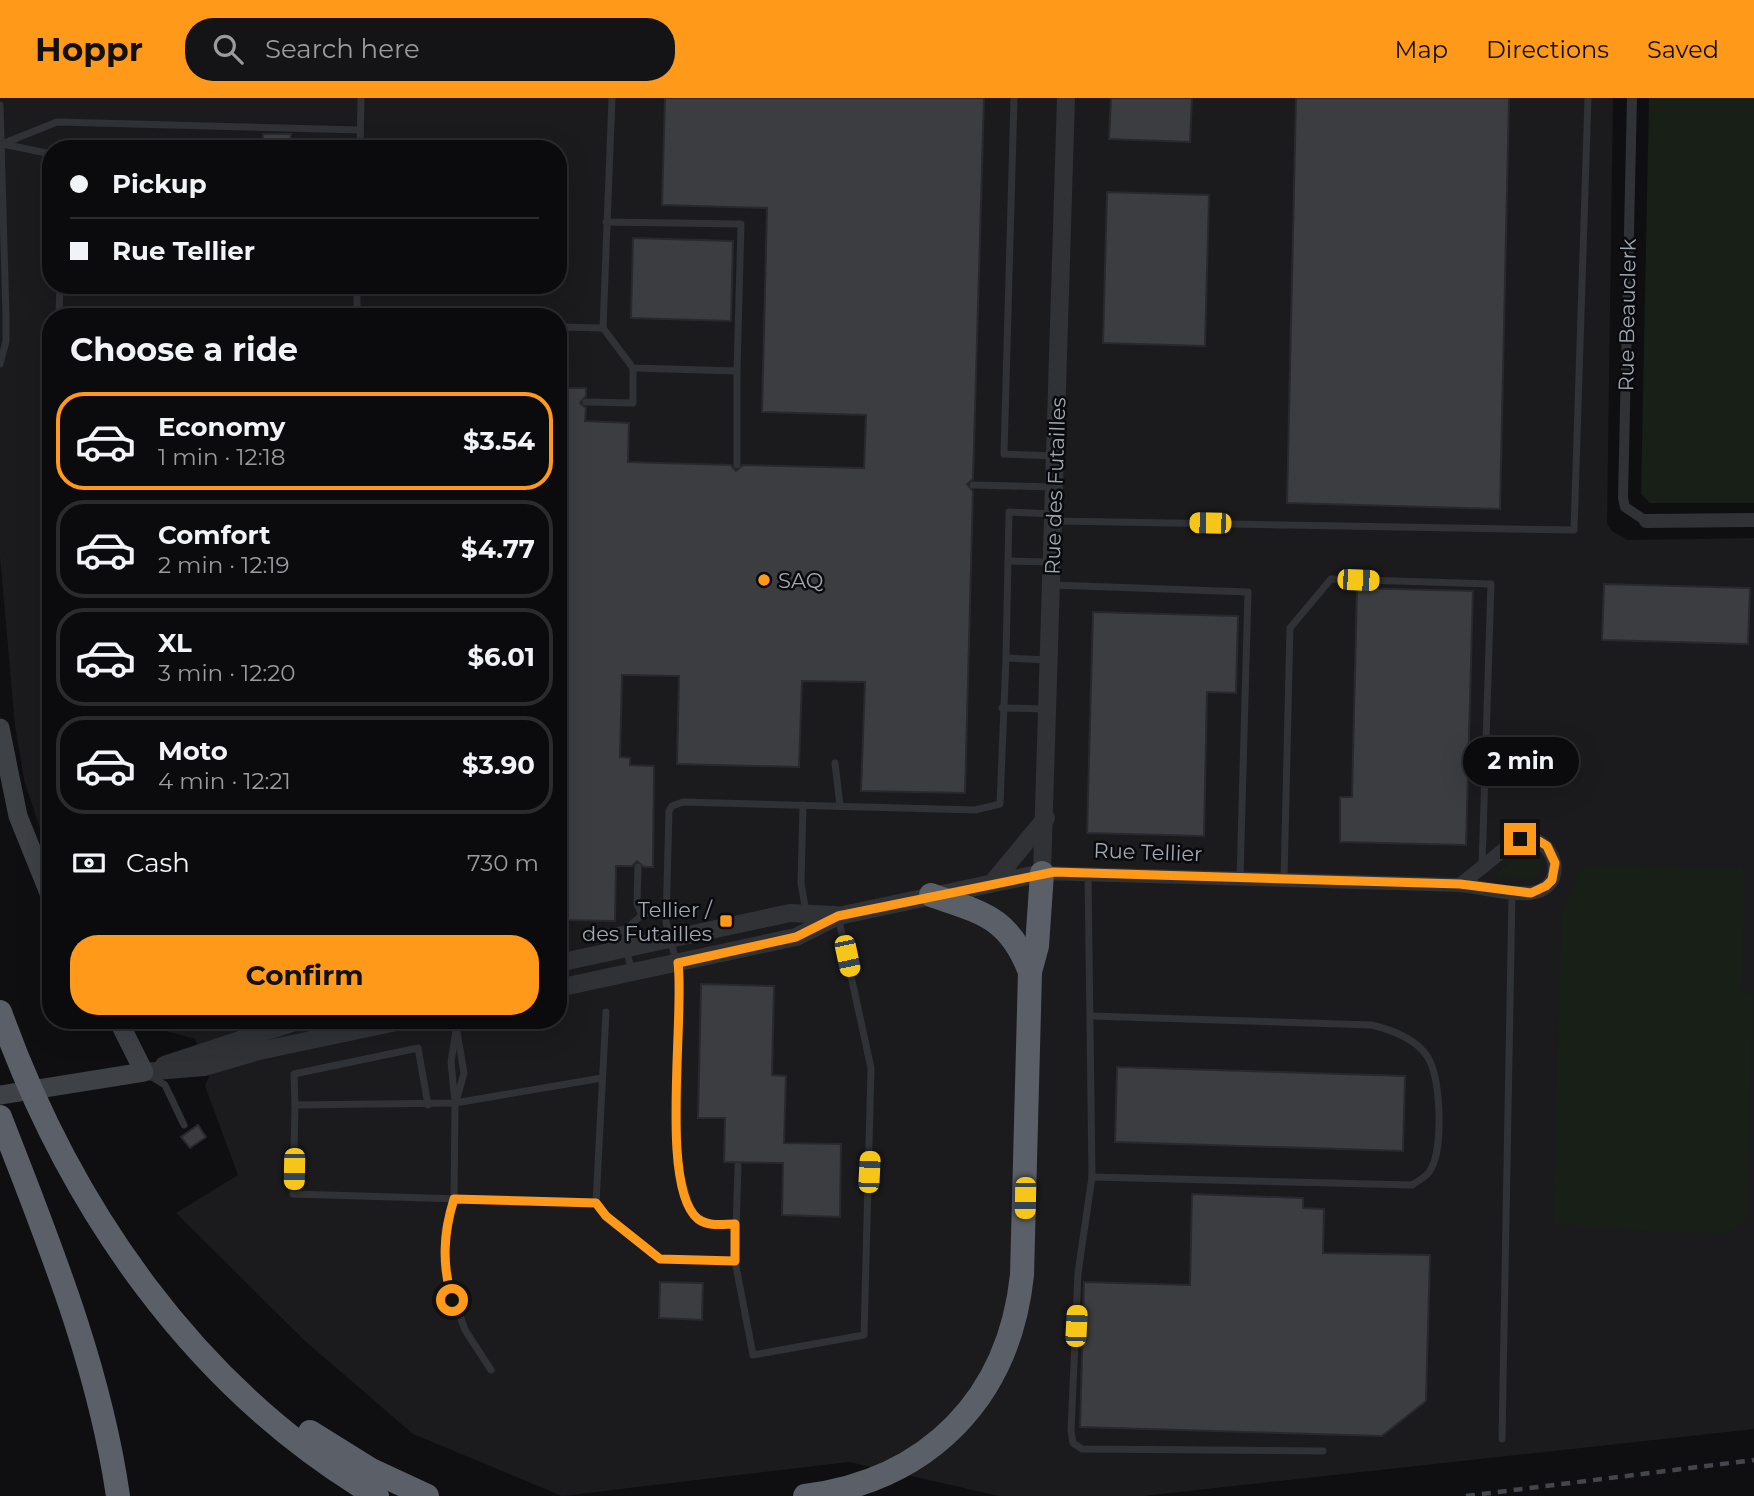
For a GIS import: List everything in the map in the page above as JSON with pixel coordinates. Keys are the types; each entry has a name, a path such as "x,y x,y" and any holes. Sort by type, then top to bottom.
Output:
{"highway":[{"path":"805,1496 864,1483 922,1454 969,1411 1003,1357 1016,1316 1022,1275 1030,972 1037,946 1042,873"},
{"path":"931,895 982,912 998,922 1019,946 1030,972"},
{"path":"0,1012 32,1090 66,1160 127,1262 196,1347 258,1408 302,1445 377,1496"},
{"path":"0,1117 85,1347 103,1416 118,1496"},
{"path":"66,1160 127,1254 208,1348 275,1406 328,1444 371,1470 428,1496"}],"main road":[{"path":"0,728 15,806 42,875"},
{"path":"0,1095 77,1085 144,1072 122,1029"}],"street":[{"name":"Rue des Futailles","path":"1042,873 1046,818 1066,98"},
{"name":"Rue Beauclerk","path":"1632,98 1623,498 1625,507 1646,521"},
{"path":"1646,521 1754,520"},
{"path":"993,882 1046,818"},
{"name":"Rue Tellier","path":"567,961 790,913 808,922 1042,873 1460,884 1512,891 1539,891 1552,880 1555,863 1547,846 1530,838 1520,839 1460,884"},
{"name":"Rue Tellier","path":"567,986 796,937 808,922"},
{"path":"144,1072 272,1029"},
{"path":"144,1072 204,1067 260,1051 364,1029"}],"lane":[{"path":"360,140 361,98"},
{"path":"586,402 633,403 633,368 603,328 612,98"},
{"path":"1014,98 1004,454 1056,456"},
{"path":"735,1224 710,1224 697,1218 689,1204 677,1168 678,963 669,939 666,914 667,831 672,806 683,802 975,810 1000,804 1010,512 1054,517 1574,530 1588,98"},
{"path":"0,105 6,316 5,341 0,364"},
{"path":"1,144 57,122 360,130"},
{"path":"1,144 42,151"},
{"path":"606,222 741,224 737,465"},
{"path":"567,327 603,328"},
{"path":"633,368 737,371"},
{"path":"973,485 1055,487"},
{"path":"1008,561 1053,562"},
{"path":"1284,879 1290,628 1331,579 1491,584 1482,867"},
{"path":"1052,585 1248,592 1240,878"},
{"path":"1006,658 1050,660"},
{"path":"1002,708 1049,709"},
{"path":"835,763 840,806"},
{"path":"803,805 801,883 808,922"},
{"path":"638,867 638,904 642,915"},
{"path":"1088,873 1092,1177 1079,1273 1071,1431 1073,1443 1082,1450 1323,1451"},
{"path":"1502,1439 1512,891"},
{"path":"590,936 626,929 642,915 666,914"},
{"path":"738,1166 735,1261 753,1356 864,1335 871,1069 838,916"},
{"path":"626,929 626,948 632,973"},
{"path":"606,1012 596,1203 606,1216 660,1259 735,1261"},
{"path":"1091,1016 1372,1025 1396,1032 1416,1044 1427,1055 1437,1084 1436,1155 1432,1169 1412,1185 1092,1177"},
{"path":"455,1103 464,1073 456,1030"},
{"path":"456,1030 451,1062 455,1103 454,1199 444,1229 446,1277 458,1315 491,1370"},
{"path":"428,1105 418,1048 294,1074 293,1194 596,1203"},
{"path":"144,1072 165,1085 184,1125"},
{"path":"295,1105 455,1103 602,1078"}],"shaded area":[{"path":"0,98 1613,98 1607,523 1612,531 1627,540 1754,538 1754,1429 1143,1496 999,1496 849,1462 562,1496 413,1434 305,1341 176,1213 238,1175 205,1086 209,1077 195,1039 159,1029 567,1029 567,308 42,308 42,835 24,780 15,725 0,557"},
{"path":"1649,98 1754,98 1754,503 1650,503 1641,494"},
{"path":"1522,851 1532,852 1539,857 1542,865 1539,875 1531,880 1494,876"},
{"path":"1587,865 1744,868 1742,992 1752,993 1747,1220 1728,1233 1650,1232 1553,1224 1562,915 1581,869"}],"building":[{"name":"SAQ","path":"665,98 984,98 973,479 967,484 973,491 965,793 861,791 865,682 802,681 799,767 677,764 679,676 622,675 620,757 630,758 630,765 654,766 653,867 644,867 637,861 632,866 616,866 615,921 567,920 567,388 586,388 586,396 580,403 586,408 585,421 629,423 628,462 731,465 736,471 743,465 864,468 866,415 762,412 767,208 662,205"},
{"path":"1111,98 1192,98 1190,142 1109,139"},
{"path":"1296,98 1509,98 1500,509 1287,503"},
{"path":"263,134 291,134 290,140 263,140"},
{"path":"1107,192 1209,195 1205,346 1103,343"},
{"path":"633,238 733,241 731,321 631,318"},
{"path":"1604,584 1750,588 1748,644 1602,640"},
{"path":"1357,588 1473,591 1466,845 1340,842 1340,797 1352,797"},
{"path":"1093,612 1238,616 1236,693 1207,692 1204,836 1087,833"},
{"path":"701,984 774,986 772,1075 786,1076 784,1143 841,1144 840,1217 782,1215 783,1163 724,1162 725,1118 698,1118"},
{"path":"1117,1067 1405,1076 1403,1151 1115,1142"},
{"path":"198,1125 206,1137 190,1148 181,1137"},
{"path":"1192,1194 1303,1198 1303,1208 1324,1209 1323,1253 1430,1255 1426,1401 1382,1436 1080,1427 1084,1282 1190,1285"},
{"path":"660,1282 703,1283 702,1320 659,1318"}],"railway":[{"path":"1466,1496 1754,1460"}],"place":[{"name":"SAQ","path":"764,580"},
{"name":"Tellier / des Futailles","path":"726,921"}],"route":[{"path":"452,1300 446,1277 444,1229 454,1199 596,1203 606,1216 660,1259 735,1261 735,1224 710,1224 697,1218 691,1210 677,1168 678,963 796,937 838,916 1008,879 1054,872 1460,884 1531,893 1539,891 1552,880 1555,872 1553,854 1539,841 1520,839"}]}
